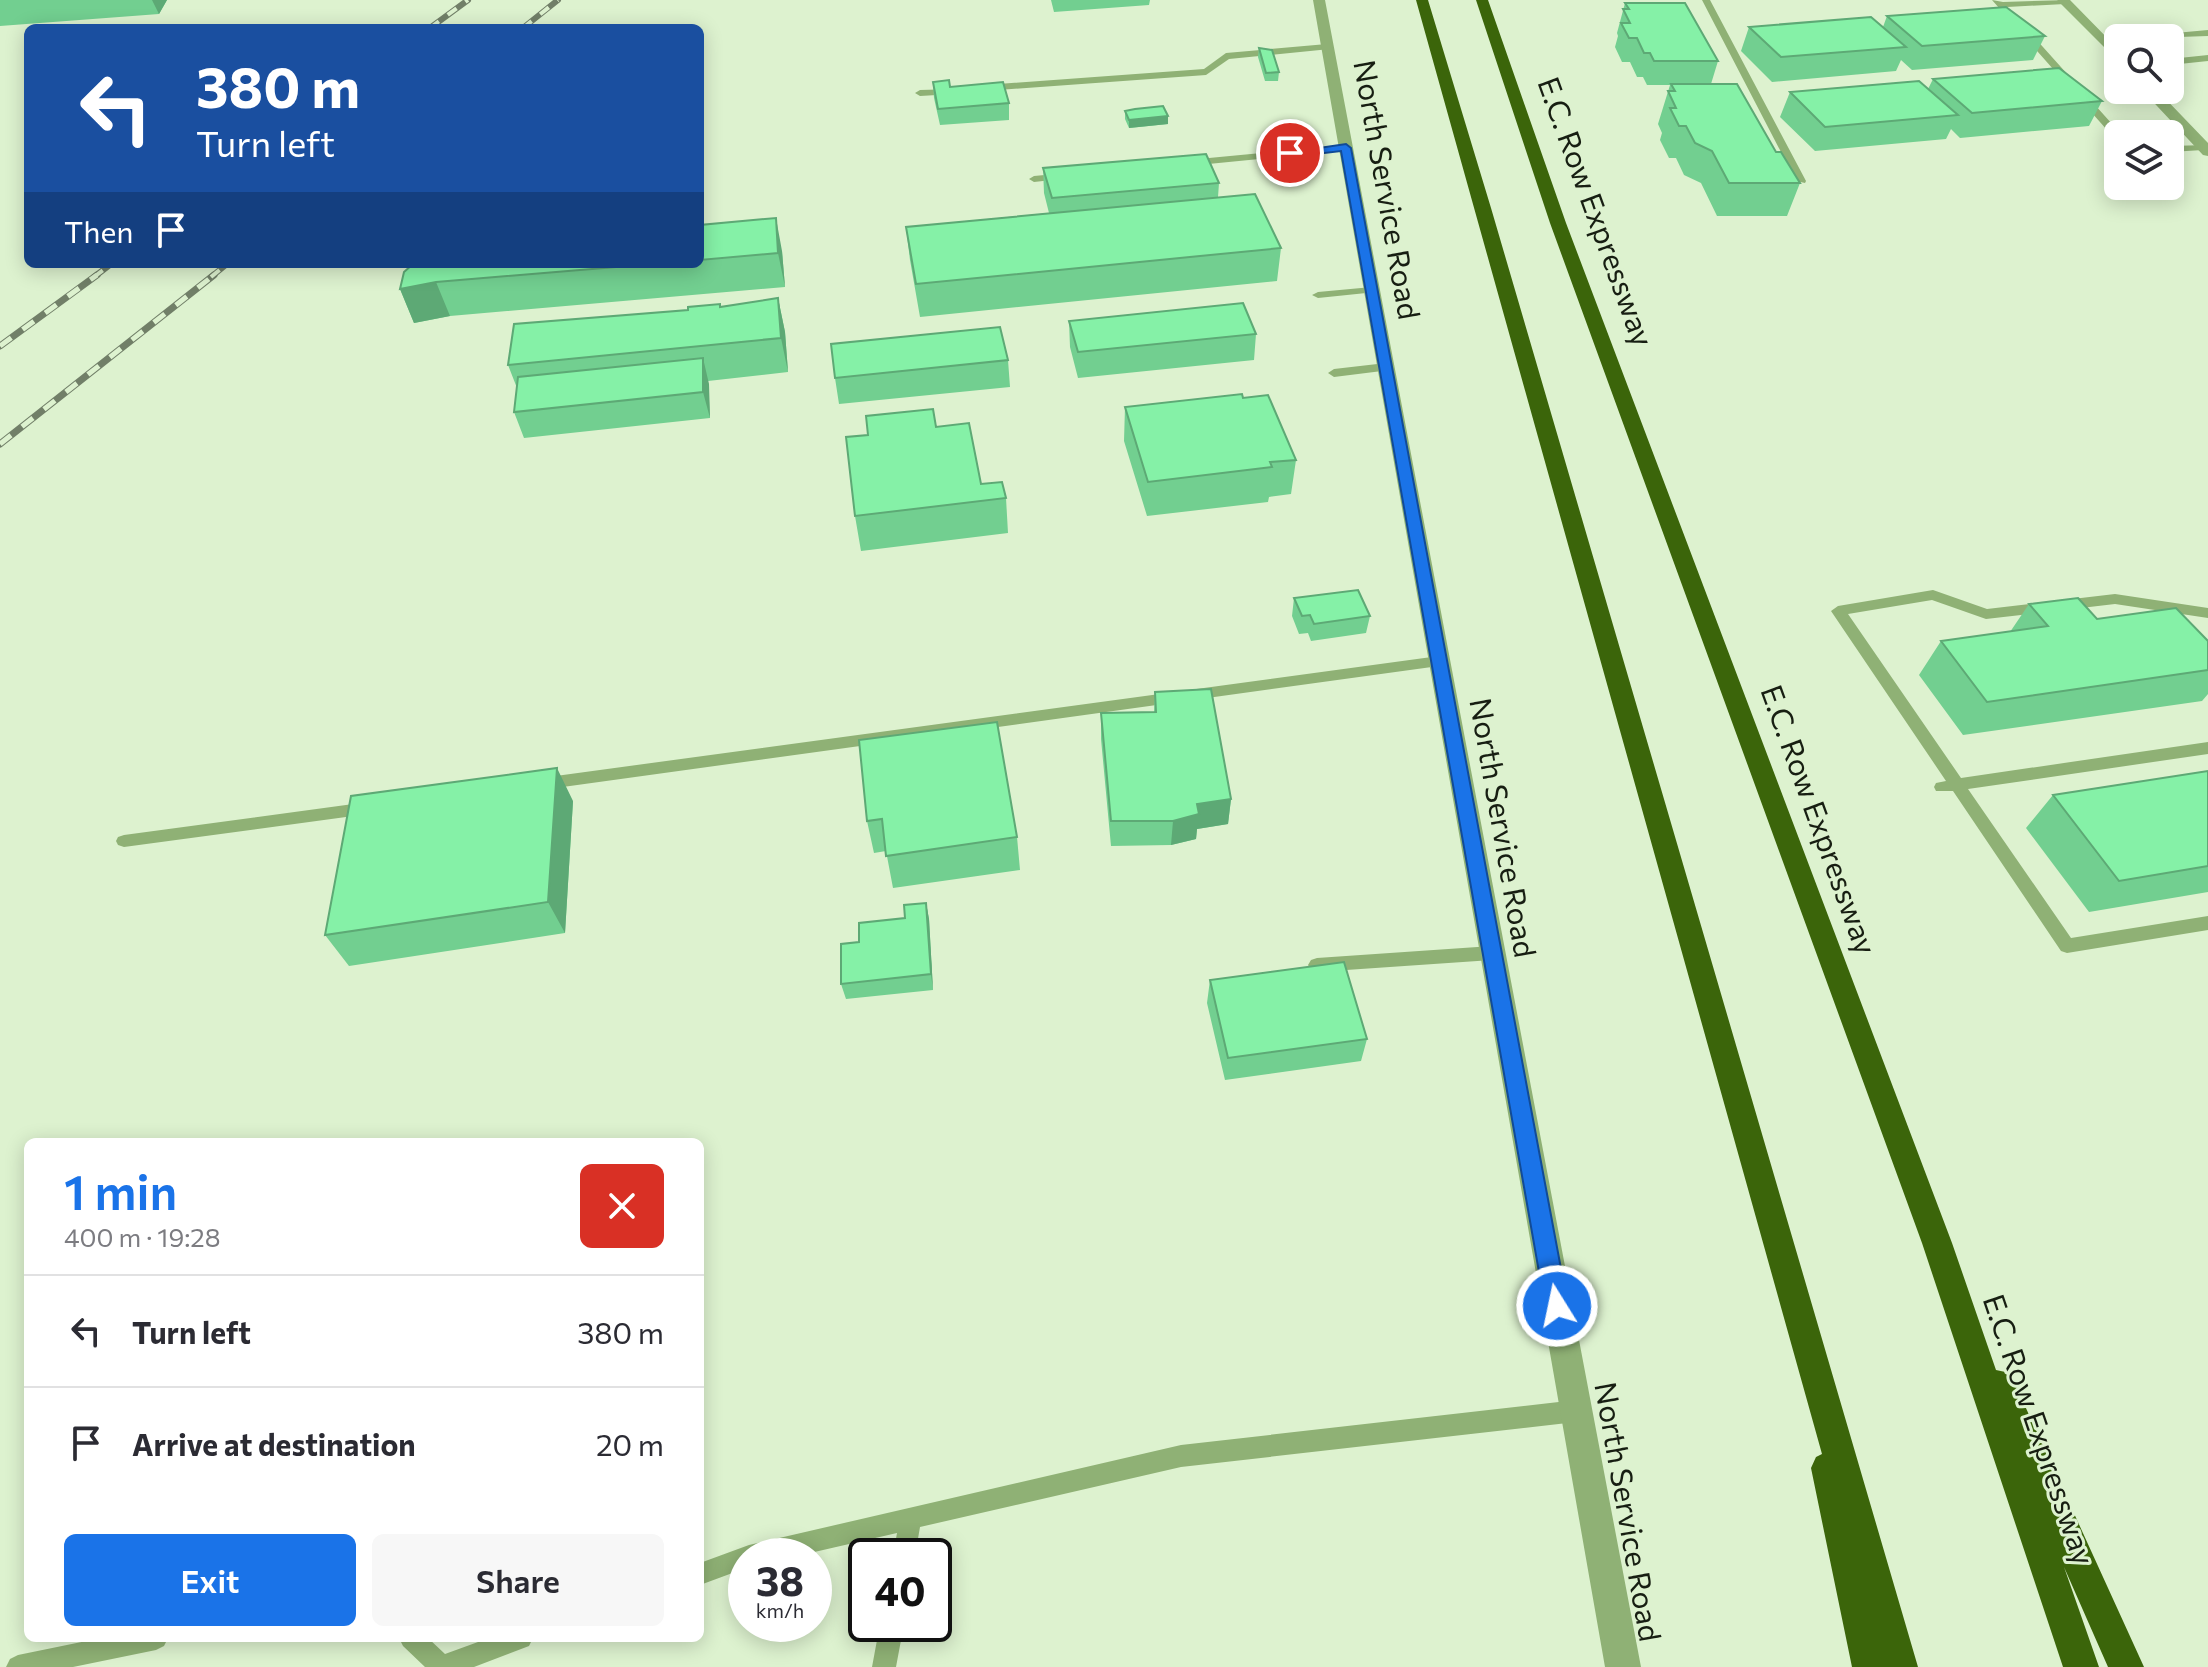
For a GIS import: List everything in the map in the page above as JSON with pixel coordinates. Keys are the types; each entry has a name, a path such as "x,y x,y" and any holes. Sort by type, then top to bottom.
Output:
{"highway":[{"path":"1422,0 1551,434 1785,1274 1900,1667"},
{"name":"E.C. Row Expressway","path":"1482,0 1564,238 1937,1243 2081,1667"},
{"path":"1937,1243 2126,1667"},
{"path":"1785,1274 1870,1667"}],"street":[{"name":"North Service Road","path":"1319,0 1623,1667"},
{"path":"2064,1 2104,36"},
{"path":"2163,104 2206,149"}],"lane":[{"path":"1706,0 1801,181"},
{"path":"2000,3 2064,1"},
{"path":"2000,3 2104,121"},
{"path":"2184,35 2208,33"},
{"path":"920,93 1206,72 1226,56 1327,47"},
{"path":"2184,61 2208,58"},
{"path":"1173,165 1346,148"},
{"path":"2184,149 2206,149"},
{"path":"1034,179 1080,174"},
{"path":"1318,295 1372,290"},
{"path":"1334,373 1386,367"},
{"path":"2207,614 2115,599 1986,614 1933,595 1838,611 1948,786 2067,946 2208,923"},
{"path":"529,786 1439,661"},
{"path":"1948,786 2208,748"},
{"path":"124,841 389,805"},
{"path":"1317,965 1492,953"},
{"path":"825,1538 1181,1456 1576,1411"},
{"path":"907,1538 911,1518"},
{"path":"704,1572 728,1563"},
{"path":"18,1667 137,1642"},
{"path":"415,1642 442,1667 510,1642"},
{"path":"884,1667 889,1642"}],"building":[{"path":"1625,3 1685,3 1718,61 1654,61 1650,53 1644,53 1637,38 1629,38 1621,23 1630,23 1623,9 1629,9"},
{"path":"2006,7 2045,36 1922,46 1887,16"},
{"path":"1871,17 1906,47 1781,57 1749,27"},
{"path":"1259,48 1272,50 1279,72 1266,73"},
{"path":"2059,68 2102,101 1972,113 1933,79"},
{"path":"949,80 950,87 1003,82 1009,103 938,109 933,82"},
{"path":"1919,81 1958,115 1825,127 1790,92"},
{"path":"1671,84 1737,84 1776,152 1781,152 1800,183 1729,183 1712,151 1695,143 1686,126 1679,126 1670,108 1676,108 1668,91 1675,91"},
{"path":"1163,106 1168,116 1129,120 1125,111 1135,109"},
{"path":"1206,154 1219,183 1052,198 1043,168"},
{"path":"1255,194 1281,248 916,284 906,227"},
{"path":"776,218 778,253 704,260 704,225"},
{"path":"408,268 604,268 436,282 400,289 404,272"},
{"path":"778,298 781,338 508,365 514,324 688,310 688,307 720,304 720,307"},
{"path":"1243,303 1256,334 1078,352 1069,321"},
{"path":"1000,327 1008,360 835,378 831,344"},
{"path":"703,358 703,392 514,412 518,377"},
{"path":"1242,394 1243,398 1268,395 1296,460 1270,462 1272,467 1148,482 1125,407"},
{"path":"933,409 936,427 969,423 981,484 1002,482 1006,498 855,516 846,437 868,435 866,416"},
{"path":"1358,590 1370,616 1314,624 1310,615 1302,616 1294,598"},
{"path":"2078,598 2097,619 2176,608 2208,641 2208,670 1987,702 1941,641 2048,626 2029,604"},
{"path":"1211,689 1231,799 1197,804 1199,814 1173,821 1111,821 1101,713 1156,712 1155,692"},
{"path":"997,722 1017,837 886,856 882,819 867,821 859,740"},
{"path":"557,768 548,902 325,935 351,796"},
{"path":"2208,771 2208,866 2119,881 2053,795"},
{"path":"926,903 931,974 841,984 841,944 859,942 859,923 905,918 904,905"},
{"path":"1344,962 1367,1039 1228,1058 1210,980"}],"railway":[{"path":"435,24 468,0"},
{"path":"528,24 558,0"},
{"path":"94,277 106,268"},
{"path":"211,277 222,268"},
{"path":"0,346 97,275"},
{"path":"0,444 214,275"}],"route":[{"path":"1290,153 1346,148 1557,1306"}]}
